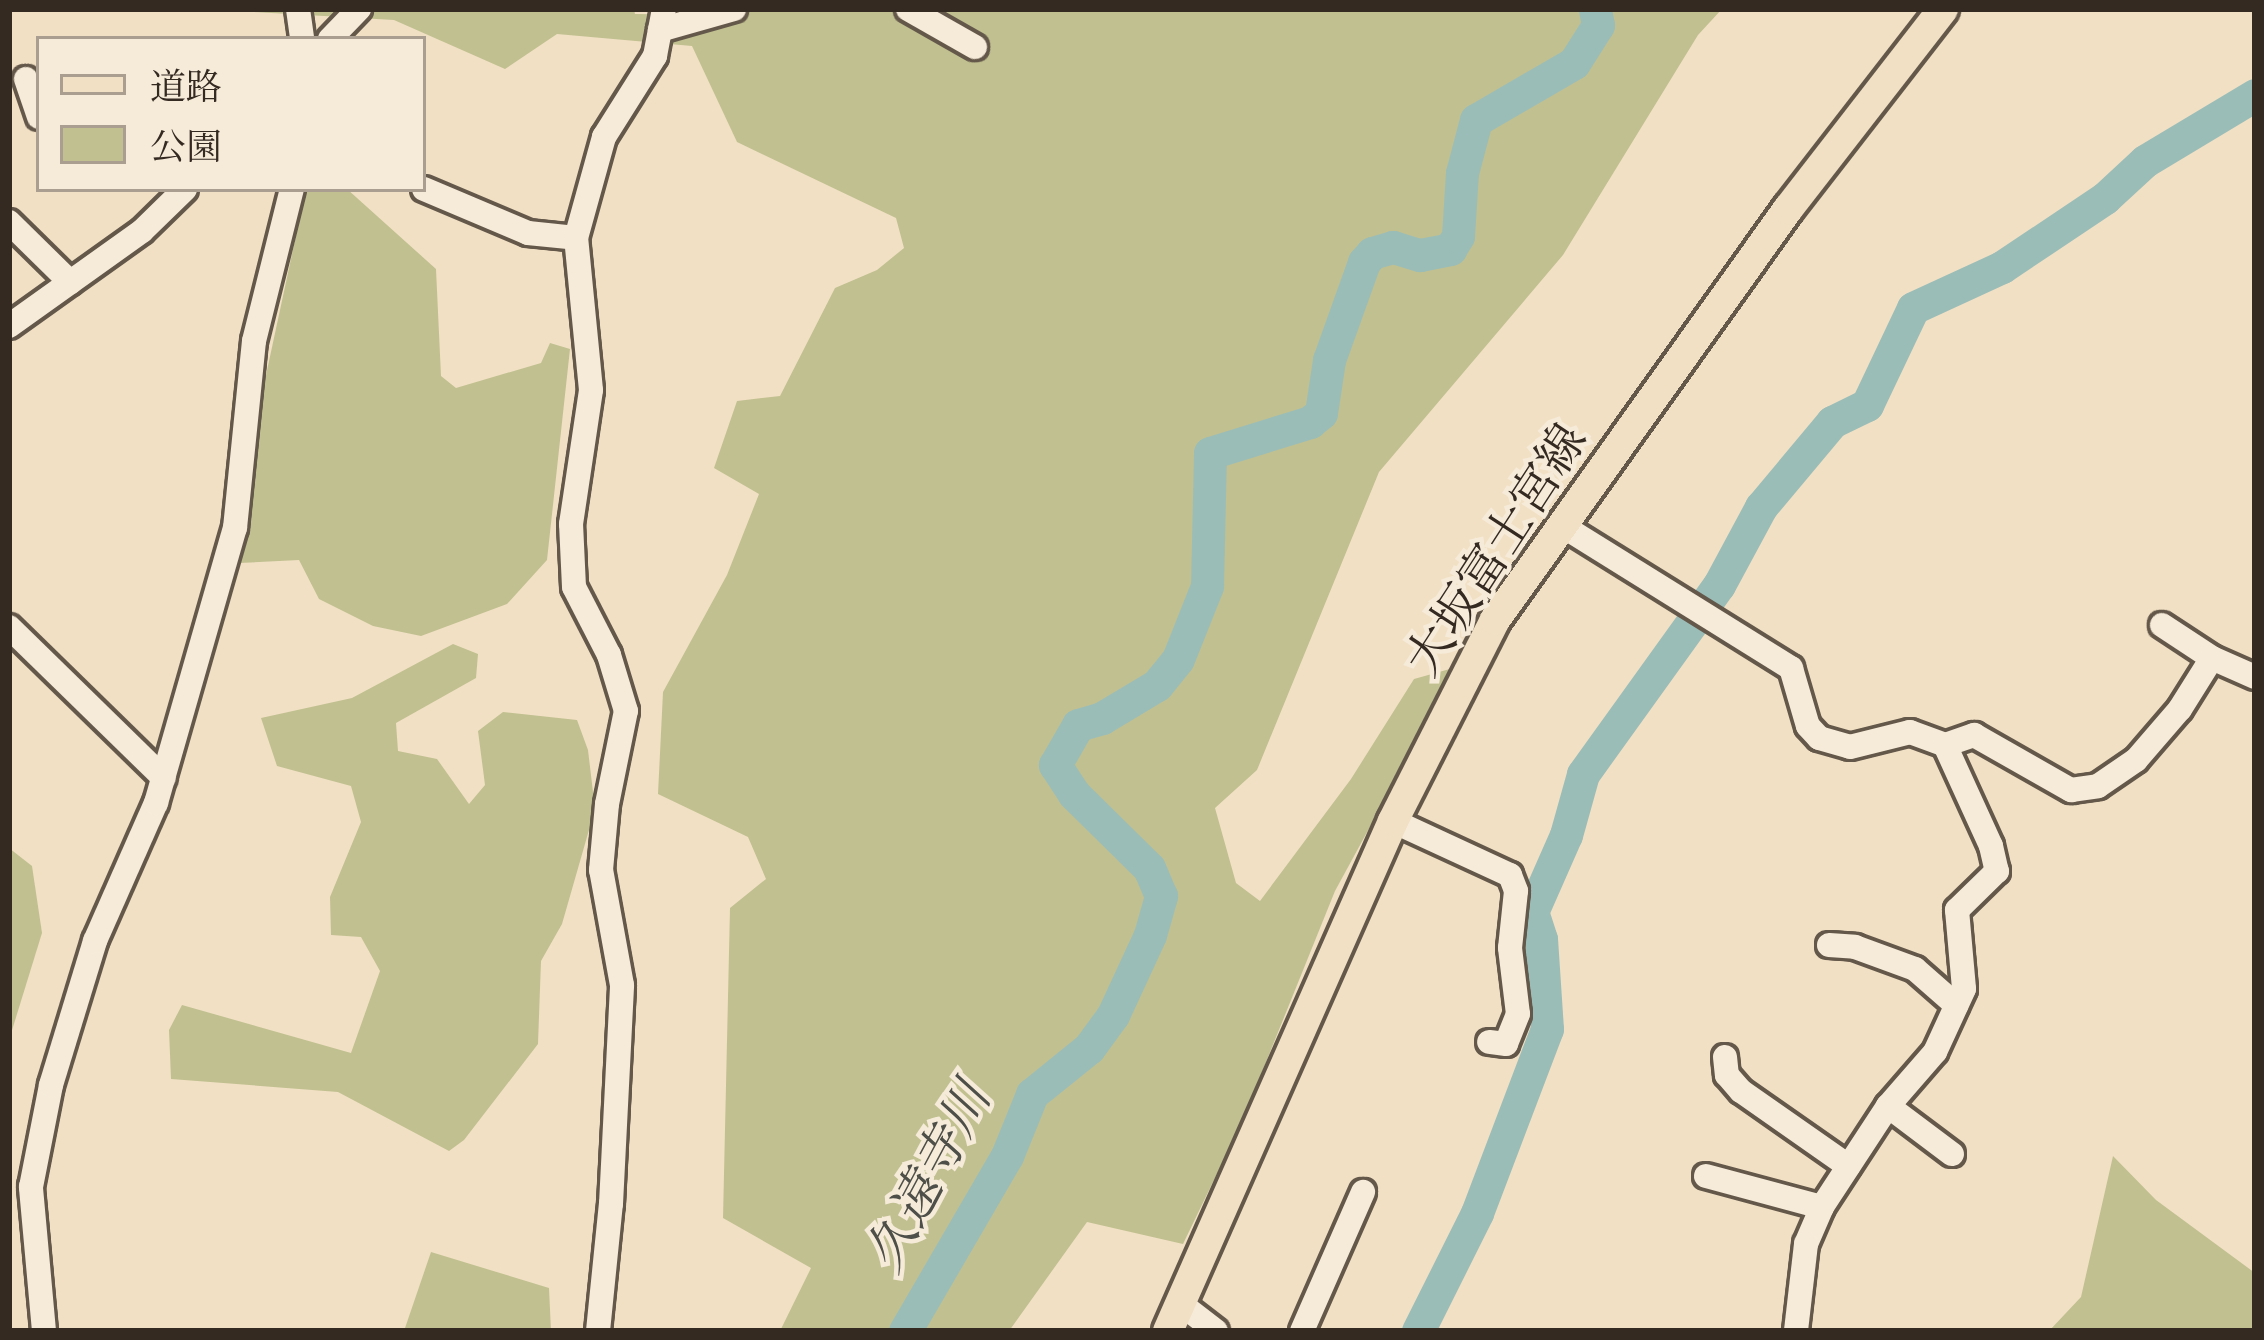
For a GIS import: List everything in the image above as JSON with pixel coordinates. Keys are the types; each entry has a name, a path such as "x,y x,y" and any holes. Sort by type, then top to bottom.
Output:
{"main road":[{"name":"大坂富士宮線","path":"1174,1317 1393,821 1495,620 1788,209 1943,9"}],"street":[{"path":"333,36 359,9"},
{"path":"598,1331 611,1204 622,985 601,870 607,804 626,711 610,655 580,603 572,574 571,524 591,390 576,238 604,137 647,71 662,20 734,9"},
{"path":"908,9 976,47"},
{"path":"25,80 36,109"},
{"path":"426,190 528,233 576,238"},
{"path":"9,326 142,231 182,192"},
{"path":"44,1331 31,1187 51,1085 95,941 164,778 235,528 254,341 291,192"},
{"path":"9,222 70,282"},
{"path":"1561,525 1791,668 1808,725 1819,738 1850,747 1910,732 1945,745 1974,735 2071,790 2098,786 2136,760 2180,709 2212,658"},
{"path":"2162,626 2212,658 2255,677"},
{"path":"9,627 164,778"},
{"path":"1796,1331 1806,1244 1822,1207 1888,1106 1935,1052 1964,989 1957,910 1997,871 1945,745"},
{"path":"1393,821 1510,874 1516,891 1510,948 1519,1014 1506,1044 1490,1042"},
{"path":"1829,945 1855,946 1916,969 1956,1005"},
{"path":"1724,1058 1727,1075 1741,1091 1848,1166"},
{"path":"1888,1106 1952,1154"},
{"path":"1706,1176 1822,1207"},
{"path":"1302,1331 1363,1192"},
{"path":"1174,1317 1216,1331"}],"green space":[{"path":"204,9 634,9 635,14 708,15 764,9 1722,9 1698,35 1563,255 1379,472 1257,770 1215,808 1236,883 1260,901 1351,779 1414,679 1457,667 1335,891 1241,1124 1183,1244 1087,1222 1009,1331 780,1331 811,1268 723,1218 730,908 766,879 748,837 658,794 663,692 727,575 759,494 714,468 737,401 780,396 835,288 877,270 904,248 896,218 737,142 692,46 557,34 505,69 394,20"},
{"path":"305,192 350,192 436,269 441,376 456,388 541,363 550,343 570,349 547,560 507,604 421,636 373,626 319,599 299,560 239,563 260,403"},
{"path":"453,644 478,654 476,678 396,723 398,751 437,759 469,804 485,785 478,731 503,712 577,720 588,750 595,809 562,924 541,961 538,1044 464,1140 449,1151 338,1092 171,1079 169,1030 182,1005 351,1053 380,971 361,937 331,935 330,897 361,822 351,786 277,766 261,718 352,698"},
{"path":"9,848 32,866 42,933 9,1040"},
{"path":"2113,1156 2156,1200 2255,1273 2255,1331 2049,1331 2081,1297"},
{"path":"431,1252 549,1288 551,1331 404,1331"}],"waterway":[{"name":"久遠寺川","path":"905,1331 1007,1156 1032,1094 1089,1048 1113,1015 1150,935 1161,896 1149,868 1074,794 1055,765 1078,725 1102,718 1157,685 1178,659 1207,586 1210,453 1310,422 1321,413 1329,360 1364,262 1372,253 1393,247 1420,255 1450,249 1458,236 1462,173 1476,120 1574,63 1598,25 1595,9"},
{"path":"1418,1331 1477,1213 1547,1029 1541,939 1532,912 1566,835 1583,774 1719,585 1761,507 1832,422 1867,405 1913,308 2002,267 2105,198 2145,161 2255,95"}]}
